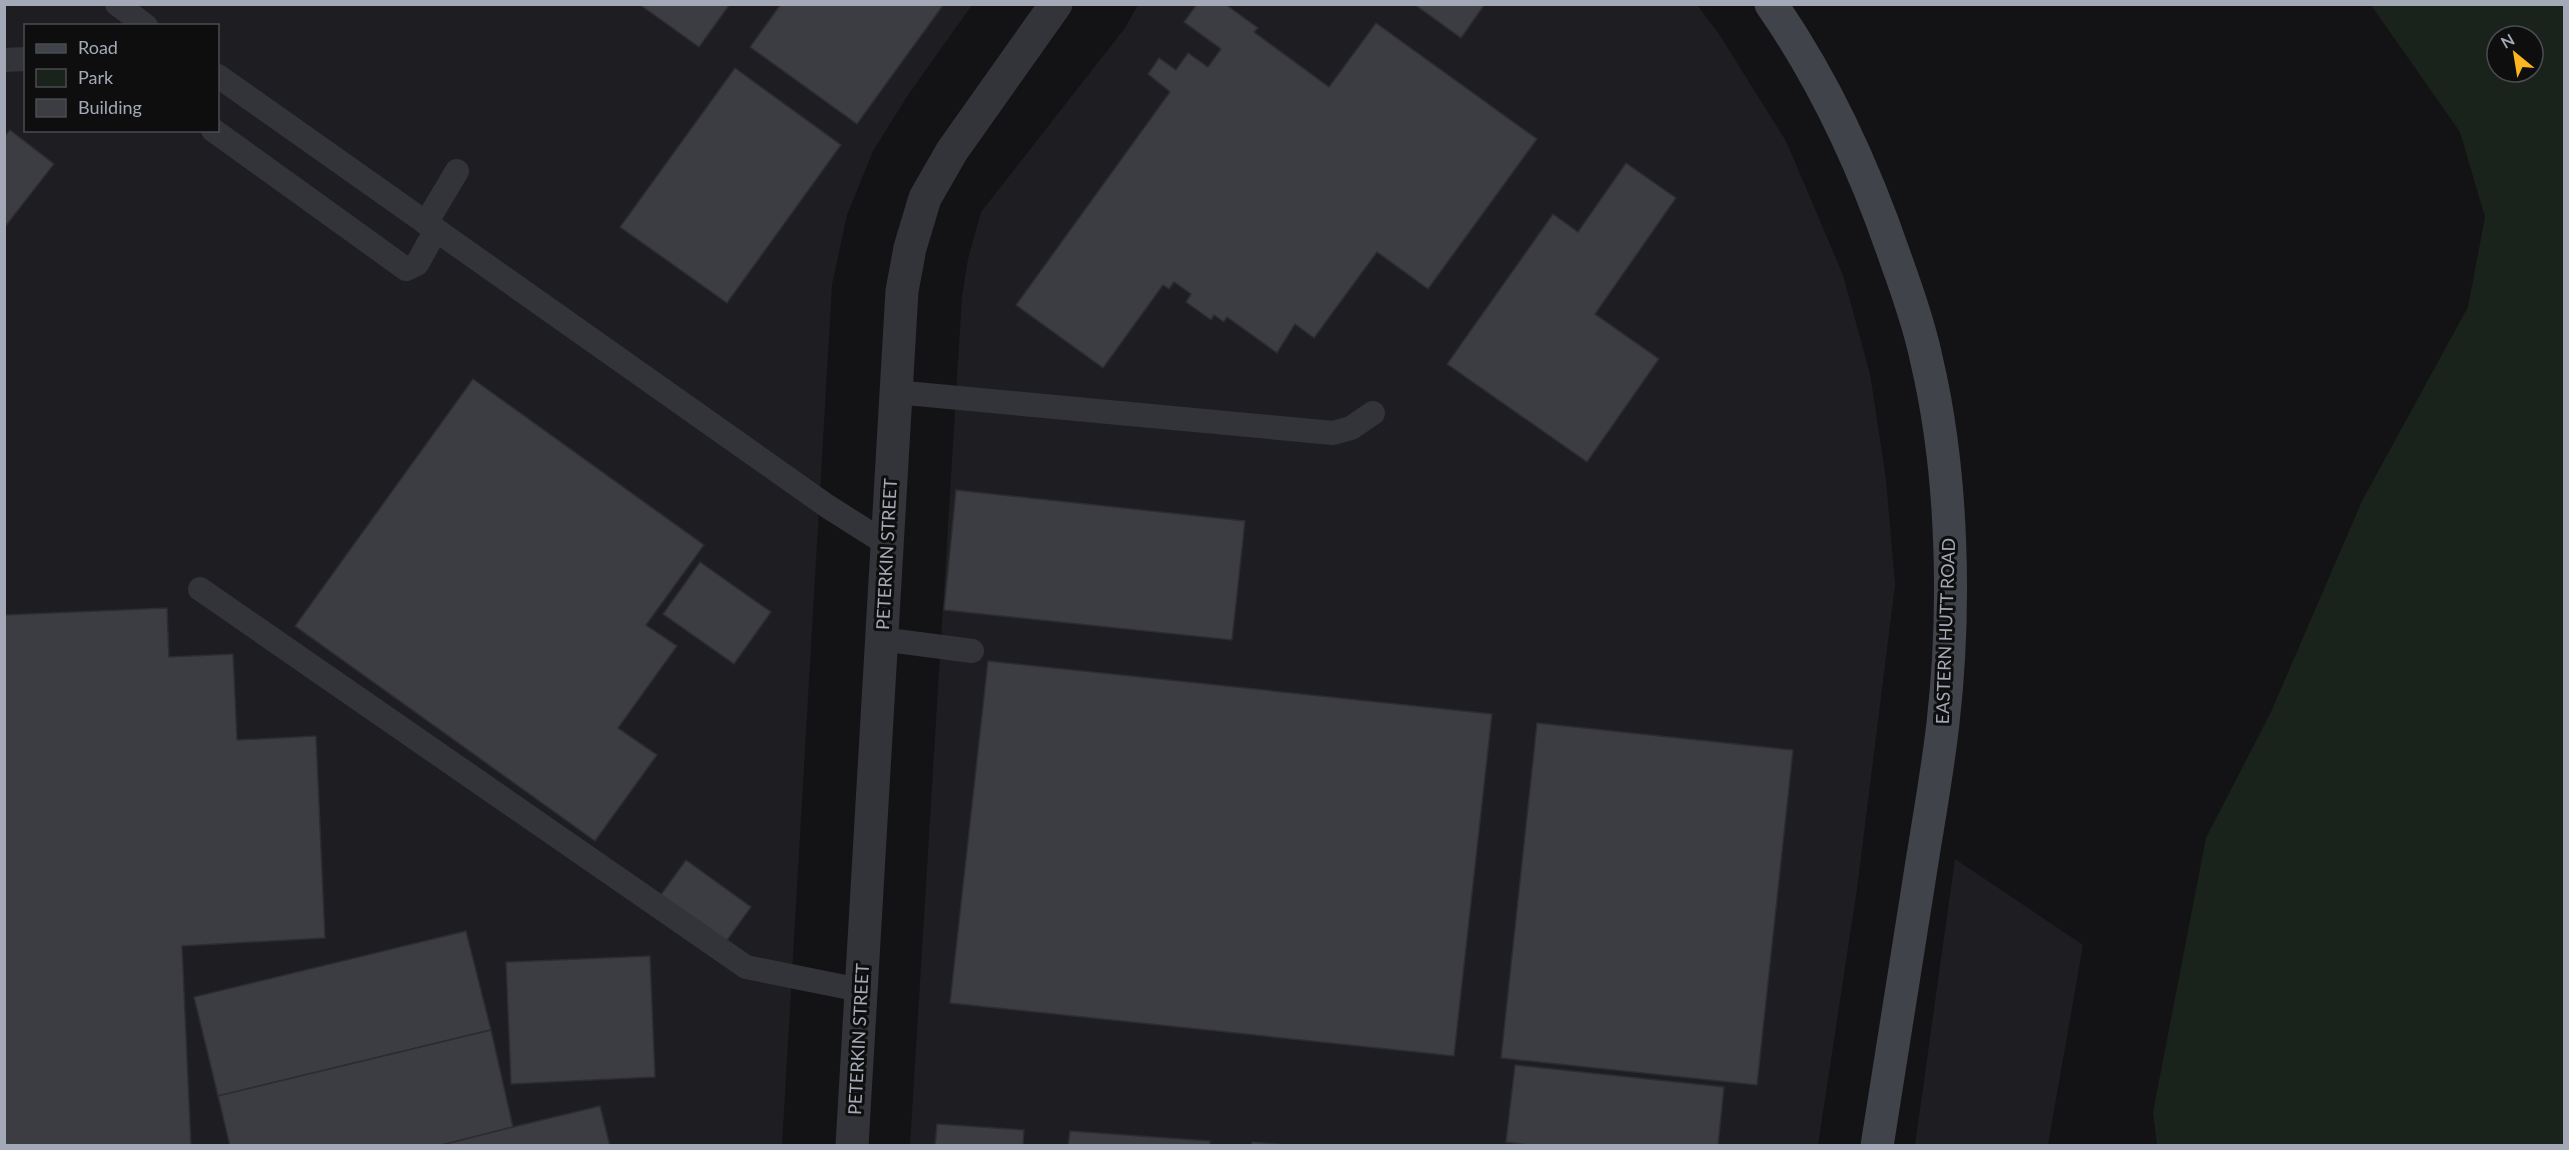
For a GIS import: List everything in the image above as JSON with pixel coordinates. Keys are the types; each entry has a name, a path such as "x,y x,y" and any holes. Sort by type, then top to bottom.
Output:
{"street":[{"name":"PETERKIN STREET","path":"852,1146 902,291 910,249 925,198 952,151 1056,4"},
{"name":"EASTERN HUTT ROAD","path":"1771,4 1817,77 1846,132 1870,185 1911,301 1928,362 1945,479 1950,544 1950,603 1944,720 1877,1146"}],"lane":[{"path":"117,4 143,24"},
{"path":"4,60 24,59"},
{"path":"219,77 827,506 887,544"},
{"path":"216,132 406,269 417,264 457,171"},
{"path":"895,392 1333,433 1350,428 1373,413"},
{"path":"200,589 746,967 860,990"},
{"path":"881,639 972,651"}],"shaded area":[{"path":"5,5 972,5 908,95 873,151 847,215 832,285 782,1145 5,1146"},
{"path":"1138,5 1697,5 1719,34 1786,141 1843,275 1870,374 1886,479 1895,585 1857,889 1818,1145 910,1146 962,297 968,259 981,212 1125,28"},
{"path":"1955,859 2083,945 2048,1145 1915,1145"}],"green space":[{"path":"2371,5 2564,5 2564,1145 2157,1145 2153,1112 2206,838 2271,712 2362,501 2468,307 2485,217 2460,132"}],"building":[{"path":"639,4 730,4 699,47"},
{"path":"781,4 944,4 857,124 750,47"},
{"path":"1197,4 1225,4 1258,28 1254,32 1329,87 1376,23 1537,139 1428,289 1377,252 1314,338 1295,324 1277,353 1227,317 1224,322 1214,315 1211,320 1186,302 1191,294 1174,282 1169,289 1163,285 1103,368 1016,305 1170,92 1148,74 1159,58 1176,70 1188,53 1208,67 1221,49 1184,22"},
{"path":"1414,4 1485,4 1461,38"},
{"path":"735,68 841,145 727,303 620,227"},
{"path":"10,130 54,164 4,228 4,137"},
{"path":"1626,163 1676,198 1595,314 1659,359 1587,462 1447,364 1553,214 1578,232"},
{"path":"473,379 704,545 646,625 677,646 618,728 657,755 595,841 295,626"},
{"path":"956,490 1245,521 1232,640 944,610"},
{"path":"700,562 771,612 734,664 663,614"},
{"path":"167,608 169,657 233,654 237,740 316,736 325,938 182,946 191,1146 4,1146 4,615"},
{"path":"988,661 1492,714 1454,1056 950,1003"},
{"path":"1537,723 1793,750 1757,1085 1501,1058"},
{"path":"686,860 751,907 725,943 660,896"},
{"path":"466,931 491,1030 218,1096 194,997"},
{"path":"650,956 655,1077 511,1084 506,962"},
{"path":"491,1030 513,1127 438,1146 230,1146 218,1096"},
{"path":"1515,1065 1724,1087 1718,1146 1536,1146 1506,1142"},
{"path":"600,1106 610,1146 438,1146 513,1127"},
{"path":"937,1124 1024,1130 1023,1146 935,1146"},
{"path":"1070,1131 1210,1141 1210,1146 1068,1146"},
{"path":"1252,1142 1299,1146 1251,1146"}]}
